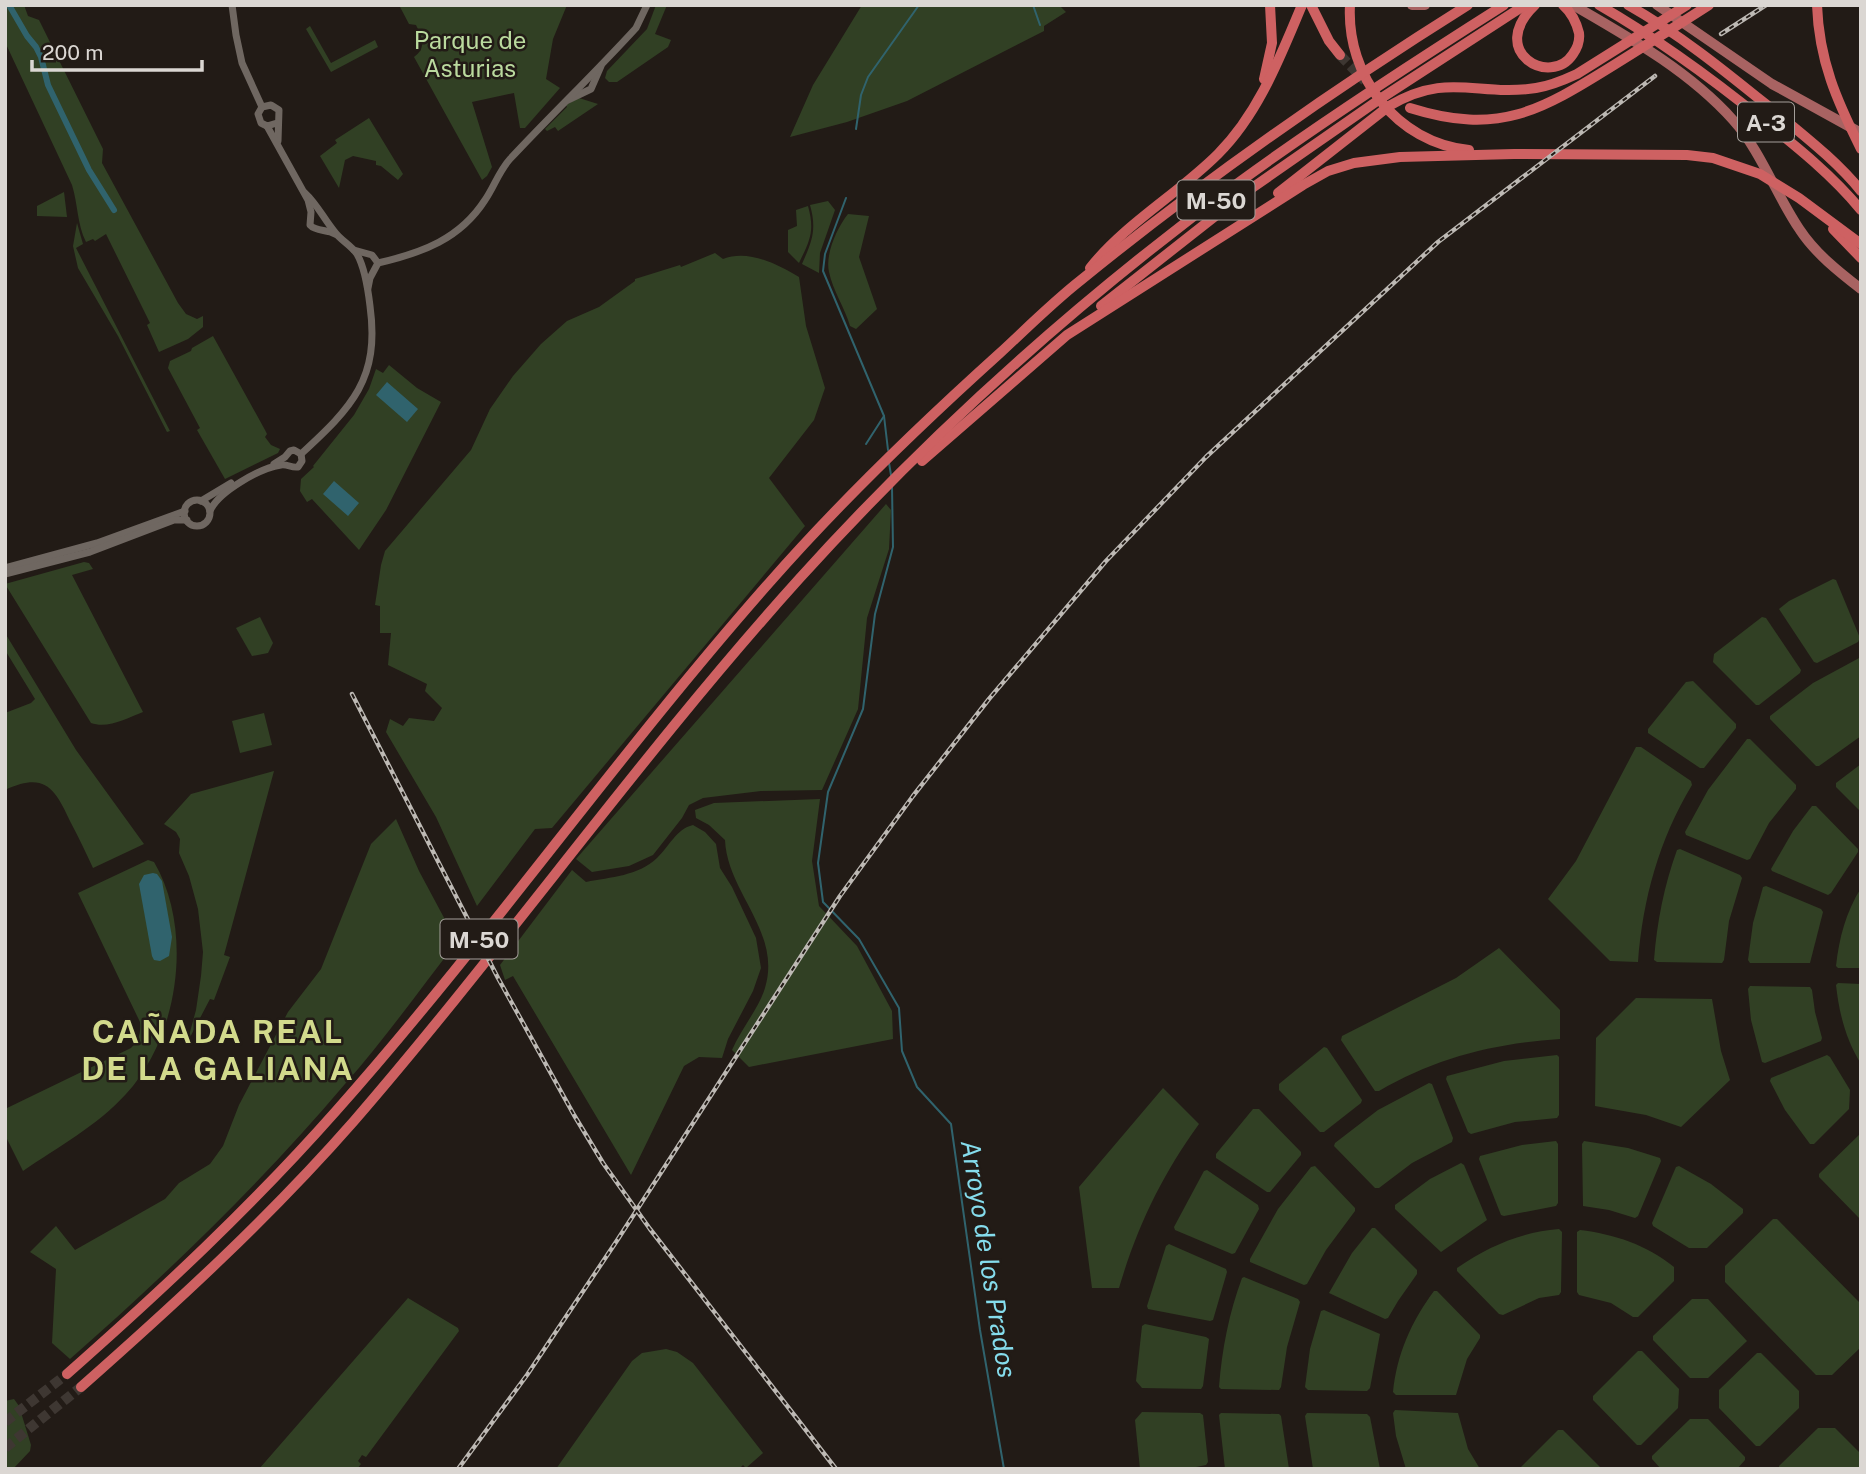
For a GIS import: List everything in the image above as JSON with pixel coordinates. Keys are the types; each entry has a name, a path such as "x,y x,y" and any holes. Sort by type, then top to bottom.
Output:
{"highway":[{"path":"1270,5 1272,66"},
{"path":"1079,281 1097,259 1125,233 1218,154 1243,125 1257,102 1302,5"},
{"path":"1311,5 1329,41 1340,55"},
{"path":"1350,5 1350,36 1359,68 1370,88 1396,118 1418,134 1457,149 1514,154"},
{"name":"M-50","path":"67,1374 211,1243 337,1110 428,1002 656,716 771,581 866,480 947,401 1079,281 1226,168 1468,5"},
{"name":"M-50","path":"81,1387 175,1304 289,1191 351,1124 444,1014 727,660 868,505 1093,296 1236,185 1369,92 1504,5"},
{"path":"950,430 1242,195 1380,99 1525,5"},
{"path":"1535,5 1519,25 1517,44 1526,59 1546,67 1556,66 1570,58 1580,38 1572,13 1563,5"},
{"name":"A-3","path":"1599,5 1640,28 1702,70 1808,156 1845,190 1861,210"},
{"name":"A-3","path":"1628,5 1676,34 1817,146 1861,191"},
{"path":"1232,228 1402,98 1439,86 1509,89 1536,88 1558,82 1577,74 1687,5"},
{"path":"1409,108 1435,116 1469,120 1505,118 1532,111 1559,99 1709,5"},
{"path":"1817,5 1823,60 1843,113 1857,133 1861,149"},
{"path":"1067,335 1303,185 1354,163 1400,157 1567,154 1687,155 1713,158 1760,174 1780,185 1861,244"},
{"path":"1817,212 1861,258"}],"main road":[{"path":"1412,5 1425,5"},
{"path":"1573,5 1649,50 1692,82 1734,121 1800,231 1823,256 1861,289"},
{"path":"1662,8 1772,84 1857,133"}],"street":[{"path":"232,5 238,49 255,94 264,106"},
{"path":"368,289 378,263 419,253 437,245 465,226 487,197 509,160 636,28 647,5"},
{"path":"565,101 591,89 601,65"},
{"path":"264,106 271,105 279,110 279,146"},
{"path":"264,106 258,118 267,126 304,193 311,208 311,227 336,234"},
{"path":"267,126 277,123"},
{"path":"302,454 353,402 364,378 373,337 368,289 362,266 354,250 336,234 304,193"},
{"path":"311,217 315,214 323,217"},
{"path":"321,229 323,217"},
{"path":"354,250 375,257 378,263"},
{"path":"369,254 362,259 362,266 368,272 373,271"},
{"path":"185,511 187,520 194,526 204,525 218,498 286,461 290,450 302,454"},
{"path":"5,568 97,543 185,511 192,502 201,501 230,483 286,461 298,467 303,461 302,454"},
{"path":"201,501 210,511"},
{"path":"5,574 90,552 174,520 187,520"}],"green space":[{"path":"5,5 24,5 28,16 39,20 103,149 102,163 178,303 186,314 197,319 203,316 203,327 188,339 159,352 147,325 150,323 106,234 95,241 93,239 86,242 72,185 5,42"},
{"name":"Parque de Asturias","path":"399,5 567,5 553,39 546,79 560,88 525,128 520,128 514,93 472,102 492,167 482,180 414,57 421,50 421,38 416,25 409,24"},
{"path":"656,5 667,5 655,34 671,40 668,47 617,82 609,82 605,78 607,71 647,29"},
{"path":"862,5 1059,5 1066,12 1044,26 1044,31 907,101 847,122 790,137 813,85"},
{"path":"310,26 331,63 375,40 378,47 331,72 306,29"},
{"path":"579,98 598,104 558,131 555,127 547,131 545,129 566,105"},
{"path":"369,118 403,174 398,180 376,165 376,161 353,156 345,160 339,188 320,156 337,143 335,140"},
{"path":"64,192 67,217 37,216 37,206"},
{"path":"828,201 835,210 820,253 819,273 802,264 812,235 810,205"},
{"path":"808,206 810,235 799,263 788,252 788,230 797,226 796,210"},
{"path":"848,214 869,216 859,257 877,309 856,329 850,326 833,286 828,265 833,242"},
{"path":"77,223 83,244 76,248 170,431 167,432 118,336 78,268 73,246"},
{"path":"715,253 723,259 742,256 762,259 799,277 806,326 825,388 814,420 769,478 805,526 552,828 535,829 477,906 436,817 386,732 390,719 403,726 409,718 434,721 442,708 425,691 427,684 388,665 391,633 380,633 380,606 375,605 385,551 471,450 490,409 513,376 541,344 567,321 599,307 635,279 680,265 681,267"},
{"path":"213,336 265,430 265,437 271,445 280,449 278,453 225,479 197,430 200,428 168,368 170,361"},
{"path":"389,365 417,388 441,402 386,510 359,550 312,499 307,502 300,491 301,479 314,467 354,415 369,389 376,369 383,373"},
{"path":"886,504 891,510 889,549 867,618 858,709 822,790 761,791 703,798 689,805 653,855 629,866 592,872 576,859"},
{"path":"84,562 89,563 93,569 72,575 143,712 111,724 91,723 5,584"},
{"path":"1833,579 1836,580 1860,638 1858,642 1817,663 1779,609 1789,601"},
{"path":"260,617 273,643 268,653 252,656 236,628"},
{"path":"1762,617 1766,618 1801,670 1756,705 1713,662 1714,654"},
{"path":"5,633 76,750 144,844 93,868 54,793 40,783 30,782 5,790 5,713 35,699 5,650"},
{"path":"1861,657 1861,736 1816,766 1770,716 1813,683"},
{"path":"1693,681 1736,724 1736,728 1704,768 1700,768 1648,733 1648,729 1686,682"},
{"path":"264,713 272,745 240,753 232,721"},
{"path":"1747,739 1796,785 1796,789 1769,823 1747,860 1686,835 1685,832 1708,790"},
{"path":"1636,747 1641,747 1691,781 1692,785 1670,827 1654,870 1640,938 1638,962 1610,961 1548,899 1576,861"},
{"path":"1861,764 1861,812 1836,787 1836,783"},
{"path":"274,771 224,955 230,957 214,1000 210,999 187,1043 196,1010 203,952 198,909 179,853 180,839 176,832 164,824 191,794"},
{"path":"820,799 812,861 819,906 857,946 892,1011 893,1039 749,1067 732,1050 765,988 768,968 766,949 760,930 734,877 725,840 709,825 696,818 695,810 714,803"},
{"path":"1812,806 1816,806 1858,849 1828,895 1771,869 1793,831"},
{"path":"396,819 419,871 457,942 374,1049 280,1157 178,1260 70,1359 52,1343 56,1269 30,1252 56,1226 75,1250 165,1199 179,1183 210,1164 223,1146 239,1105 288,1012 321,969 371,844"},
{"path":"693,825 705,832 716,844 720,868 756,938 761,968 722,1058 699,1057 684,1066 631,1175 513,976 505,980 500,965 572,870 586,882 633,872 650,864 677,834"},
{"path":"1680,849 1742,878 1729,921 1722,963 1654,960 1665,891 1677,850"},
{"path":"148,860 154,862 166,889 174,919 177,950 169,1013 158,1043 144,1070 115,1106 77,1136 23,1171 5,1135 5,1109 131,1048 139,1036 140,1022 78,893"},
{"path":"1763,887 1823,912 1810,963 1750,963 1748,960 1753,923"},
{"path":"1861,888 1861,968 1838,968 1836,966 1841,935 1851,906"},
{"path":"1499,948 1560,1010 1560,1039 1512,1044 1466,1054 1375,1091 1341,1040 1342,1036 1456,978"},
{"path":"1838,983 1861,984 1861,1064 1844,1026 1837,995"},
{"path":"1750,986 1810,987 1821,1041 1762,1062 1751,1020"},
{"path":"1636,998 1712,999 1721,1051 1730,1080 1681,1127 1646,1115 1595,1106 1596,1038"},
{"path":"1324,1047 1362,1100 1324,1132 1320,1132 1279,1090 1279,1084"},
{"path":"1557,1055 1557,1118 1515,1122 1471,1134 1468,1132 1447,1076 1504,1061"},
{"path":"1827,1055 1850,1090 1849,1109 1814,1144 1810,1144 1785,1110 1770,1081 1771,1078"},
{"path":"1429,1083 1432,1084 1453,1138 1452,1142 1412,1163 1379,1188 1375,1188 1334,1146 1335,1143 1378,1110"},
{"path":"1163,1088 1199,1124 1173,1163 1152,1202 1119,1288 1092,1288 1079,1187"},
{"path":"1253,1109 1259,1109 1301,1152 1270,1192 1216,1158 1216,1154"},
{"path":"1861,1133 1861,1220 1819,1174"},
{"path":"1556,1141 1556,1206 1501,1215 1480,1156 1522,1145"},
{"path":"1584,1141 1628,1148 1660,1158 1638,1216 1635,1218 1583,1206"},
{"path":"1461,1163 1487,1220 1441,1252 1395,1209 1395,1205 1430,1179"},
{"path":"1315,1166 1355,1211 1304,1285 1250,1262 1250,1259 1278,1209 1311,1167"},
{"path":"1679,1166 1711,1184 1743,1209 1743,1213 1707,1248 1689,1248 1653,1226 1676,1167"},
{"path":"1207,1170 1258,1205 1259,1209 1232,1254 1175,1230 1174,1227"},
{"path":"1773,1219 1777,1219 1861,1304 1861,1347 1832,1375 1816,1375 1725,1282 1725,1266"},
{"path":"1372,1228 1417,1270 1417,1274 1385,1319 1329,1293 1352,1253"},
{"path":"1559,1229 1562,1232 1559,1295 1539,1298 1503,1315 1457,1271 1457,1268 1469,1260 1506,1241"},
{"path":"1580,1230 1605,1234 1653,1252 1674,1267 1674,1281 1638,1317 1633,1317 1611,1303 1579,1295 1577,1232"},
{"path":"1169,1244 1226,1269 1213,1320 1148,1309 1166,1246"},
{"path":"1244,1277 1300,1302 1287,1347 1279,1390 1219,1387 1230,1318 1237,1291"},
{"path":"1434,1291 1437,1291 1480,1338 1467,1359 1456,1395 1396,1395 1393,1392 1402,1352 1418,1315"},
{"path":"408,1298 459,1331 366,1457 362,1455 357,1469 259,1469"},
{"path":"1692,1299 1708,1299 1747,1341 1708,1378 1690,1378 1653,1340 1653,1336"},
{"path":"1321,1311 1380,1334 1370,1388 1367,1391 1308,1390 1305,1387 1310,1349"},
{"path":"1145,1324 1209,1339 1201,1389 1142,1388 1136,1381 1142,1326"},
{"path":"666,1349 677,1352 693,1363 763,1453 746,1468 743,1465 739,1469 556,1469 632,1361 642,1353"},
{"path":"1638,1351 1642,1351 1679,1389 1678,1408 1641,1445 1637,1445 1593,1400 1593,1396"},
{"path":"1757,1353 1761,1353 1799,1391 1799,1408 1760,1446 1756,1446 1719,1408 1719,1390"},
{"path":"14,1399 19,1406 31,1445 30,1451 13,1469 5,1469 5,1401"},
{"path":"1395,1410 1458,1413 1468,1449 1480,1469 1406,1469 1396,1436 1393,1413"},
{"path":"1142,1412 1203,1415 1208,1462 1206,1465 1186,1469 1140,1469 1135,1420"},
{"path":"1307,1413 1367,1414 1370,1417 1380,1469 1313,1469 1305,1416"},
{"path":"1279,1414 1289,1469 1225,1469 1219,1415"},
{"path":"1690,1419 1708,1419 1745,1457 1737,1469 1661,1469 1652,1456"},
{"path":"1818,1428 1835,1428 1861,1454 1861,1469 1779,1469"},
{"path":"1558,1430 1563,1430 1602,1469 1519,1469"}],"water":[{"path":"387,382 418,409 407,422 376,395"},
{"path":"334,481 359,503 348,516 323,494"},
{"path":"153,873 162,881 172,937 169,956 160,961 154,960 152,956 139,884 144,875"}],"waterway":[{"path":"9,5 36,47 48,85 89,170 114,210"},
{"name":"Arroyo de los Prados","path":"856,129 861,95 868,77 919,5"},
{"path":"1033,5 1040,25"},
{"name":"Arroyo de los Prados","path":"846,198 825,254 823,271 884,416 888,450"},
{"path":"866,444 884,416"},
{"name":"Arroyo de los Prados","path":"889,463 891,475"},
{"name":"Arroyo de los Prados","path":"892,487 893,547 875,614 863,709 828,792 818,863 823,902 859,939 899,1008 902,1051 917,1087 951,1124 980,1330 1004,1469"}],"tunnel":[{"path":"1340,55 1365,81"},
{"path":"5,1422 67,1374"},
{"path":"5,1448 81,1387"}],"railway":[{"path":"1721,34 1766,5"},
{"path":"458,1469 527,1375 618,1239 840,896 913,796 989,699 1106,561 1206,457 1438,242 1655,76"},
{"path":"352,694 498,978 603,1163 650,1229 836,1469"}],"district":[{"name":"CAÑADA REAL DE LA GALIANA","path":"218,1050"}]}
